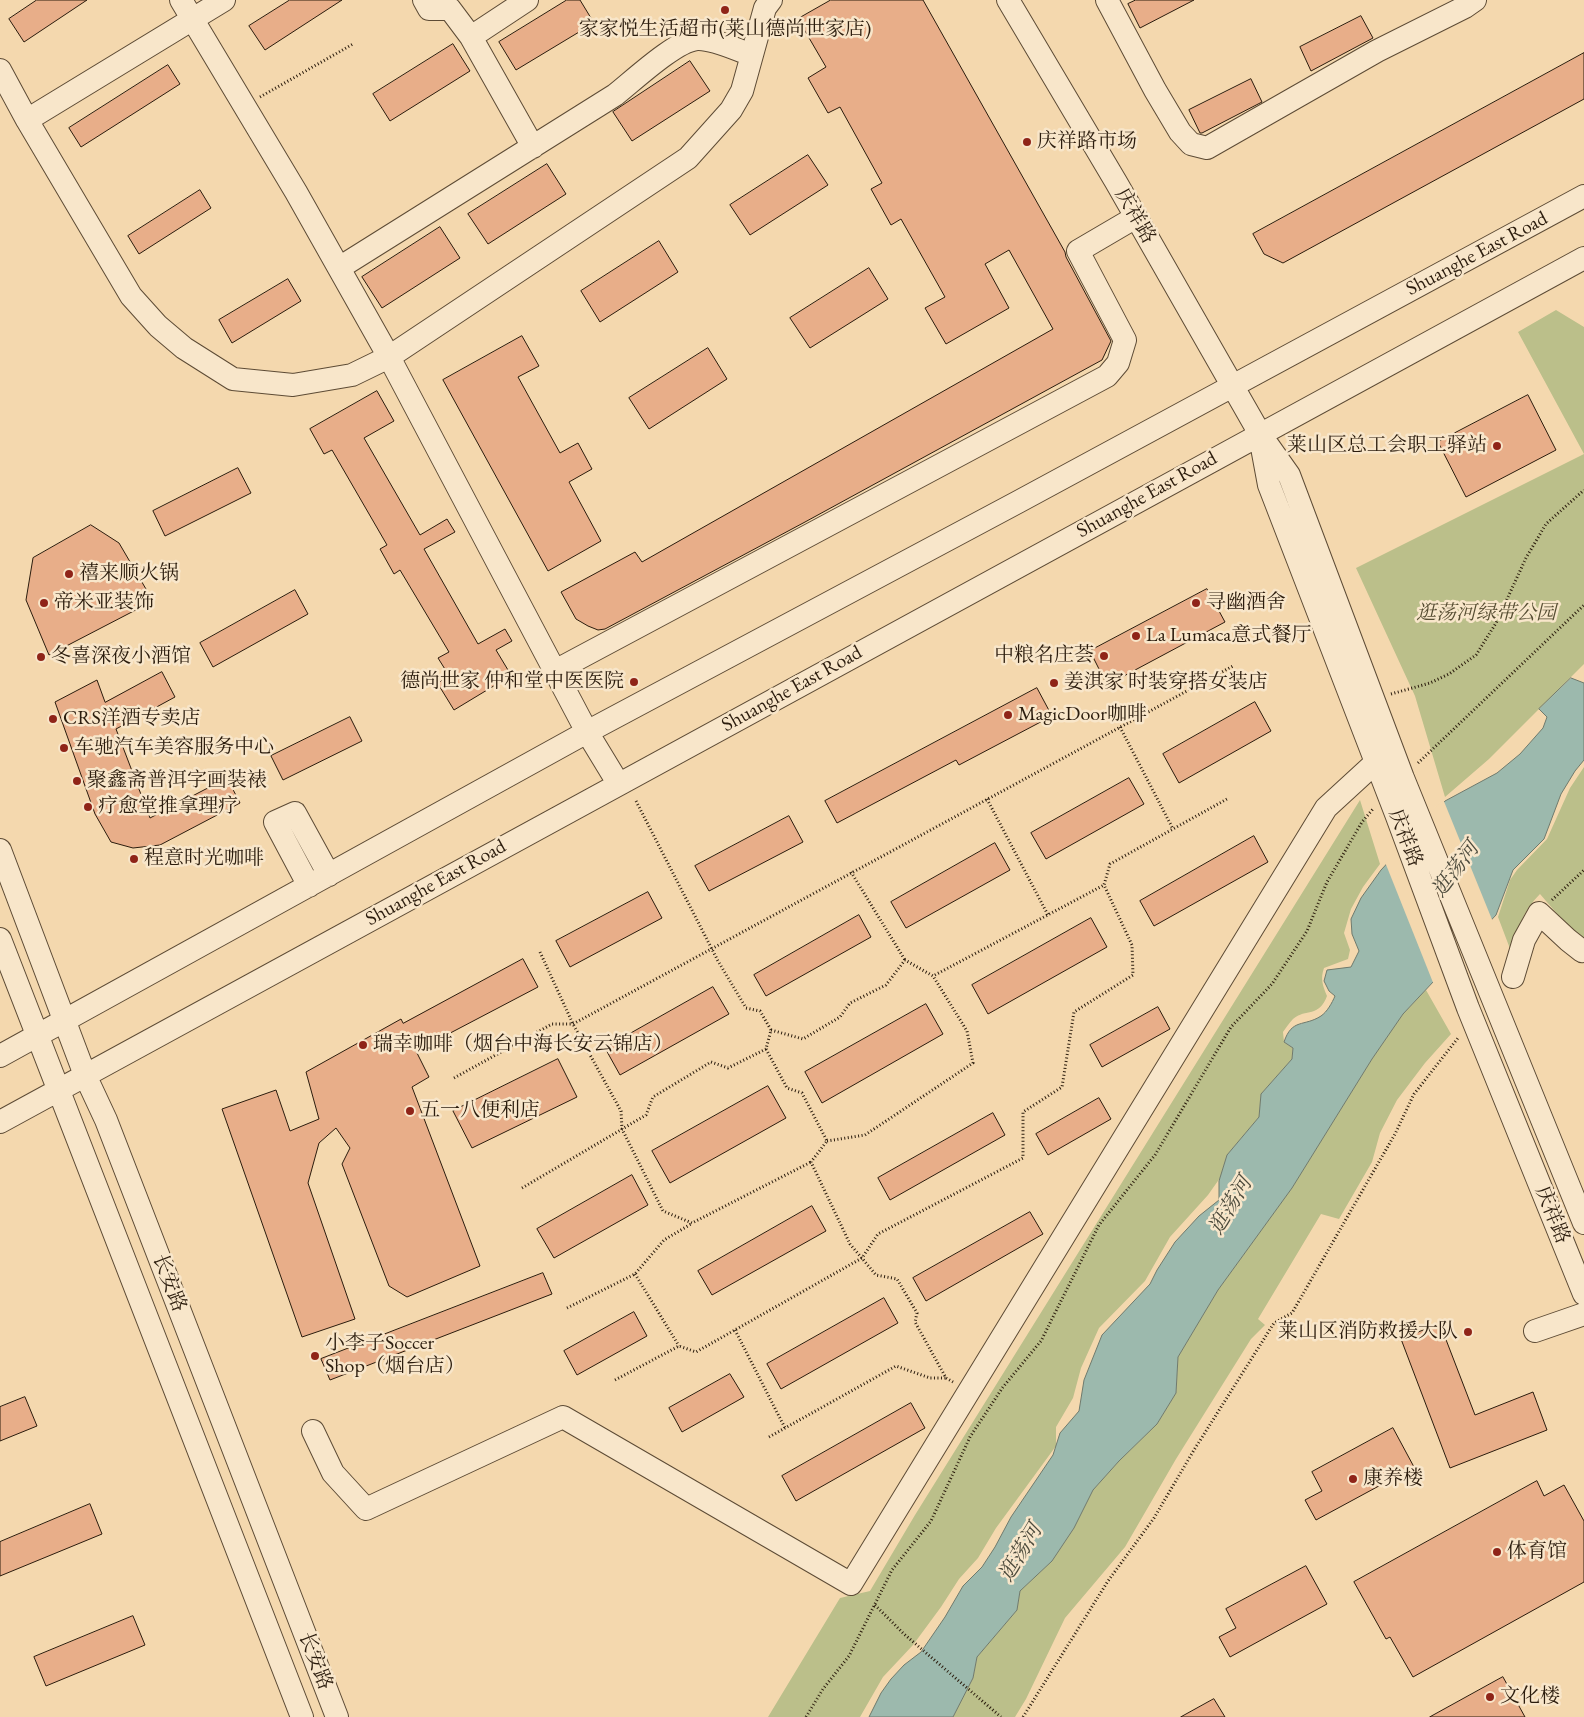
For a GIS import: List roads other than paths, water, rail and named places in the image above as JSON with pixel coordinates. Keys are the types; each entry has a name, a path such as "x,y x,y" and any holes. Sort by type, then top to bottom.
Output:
{"street":[{"path":"27,120 187,9 224,0"},
{"path":"424,0 429,9 450,9 470,37 533,147"},
{"path":"470,37 527,0"},
{"path":"0,70 27,120 131,296 158,326 184,348 233,379 293,385 352,375 389,357 688,158 731,110 742,91 764,8 771,0"},
{"name":"庆祥路","path":"1008,0 1136,217 1260,434 1289,475 1375,701 1400,789 1487,981 1584,1223"},
{"path":"1107,0 1155,90 1180,132 1191,144 1207,148 1377,52 1475,0"},
{"path":"187,9 389,357 587,732 618,784"},
{"path":"339,268 615,95 640,74 686,42 697,39 710,41 752,55"},
{"name":"Shuanghe East Road","path":"0,1056 587,732 1584,196"},
{"path":"555,671 1107,376 1118,363 1125,340 1078,251 1136,217"},
{"name":"Shuanghe East Road","path":"0,1122 1584,258"},
{"name":"庆祥路","path":"1260,434 1269,485 1375,763 1400,789"},
{"path":"313,1431 333,1473 366,1509 563,1417 851,1584 1326,808 1375,763"},
{"name":"庆祥路","path":"1400,789 1396,814 1468,1008 1584,1294"},
{"path":"309,886 275,822 295,813 329,874"},
{"name":"长安路","path":"0,850 85,1076 106,1120 337,1717"},
{"path":"1513,977 1524,940 1540,913 1568,940 1582,951 1584,950"},
{"name":"长安路","path":"0,939 36,1036 302,1717"},
{"path":"1535,1331 1584,1314"}],"water":[{"name":"逛荡河","path":"1571,678 1584,683 1584,760 1561,794 1544,839 1513,870 1496,915 1403,1014 1372,1059 1292,1188 1218,1290 1178,1357 1176,1393 1157,1424 1119,1461 1093,1490 1074,1528 1052,1561 1020,1591 1017,1610 977,1657 973,1678 953,1717 869,1717 881,1693 891,1679 904,1665 921,1652 963,1586 982,1567 1011,1517 1053,1455 1060,1433 1079,1411 1084,1380 1102,1335 1150,1284 1175,1242 1199,1216 1219,1200 1219,1181 1227,1155 1259,1117 1261,1094 1292,1059 1293,1048 1284,1042 1287,1034 1295,1026 1315,1019 1325,1012 1335,996 1329,991 1324,981 1327,970 1351,967 1359,951 1352,934 1351,919 1361,898 1381,870 1445,801 1497,773 1520,754 1543,728 1547,717 1539,709"}],"place":[{"name":"家家悦生活超市(莱山德尚世家店)","path":"725,10"},
{"name":"庆祥路市场","path":"1027,142"},
{"name":"莱山区总工会职工驿站","path":"1497,446"},
{"name":"禧来顺火锅","path":"69,574"},
{"name":"帝米亚装饰","path":"44,603"},
{"name":"寻幽酒舍","path":"1196,603"},
{"name":"La Lumaca意式餐厅","path":"1136,636"},
{"name":"中粮名庄荟","path":"1104,656"},
{"name":"冬喜深夜小酒馆","path":"41,657"},
{"name":"德尚世家 仲和堂中医医院","path":"634,682"},
{"name":"姜淇家 时装穿搭女装店","path":"1054,683"},
{"name":"MagicDoor咖啡","path":"1008,715"},
{"name":"CRS洋酒专卖店","path":"53,719"},
{"name":"车驰汽车美容服务中心","path":"64,748"},
{"name":"聚鑫斋普洱字画装裱","path":"77,781"},
{"name":"疗愈堂推拿理疗","path":"88,807"},
{"name":"程意时光咖啡","path":"134,859"},
{"name":"瑞幸咖啡（烟台中海长安云锦店）","path":"363,1045"},
{"name":"五一八便利店","path":"410,1111"},
{"name":"莱山区消防救援大队","path":"1468,1332"},
{"name":"小李子Soccer Shop（烟台店）","path":"315,1356"},
{"name":"康养楼","path":"1353,1479"},
{"name":"体育馆","path":"1497,1552"},
{"name":"文化楼","path":"1490,1697"}],"park label":[{"name":"逛荡河绿带公园","path":"1486,614"}]}
